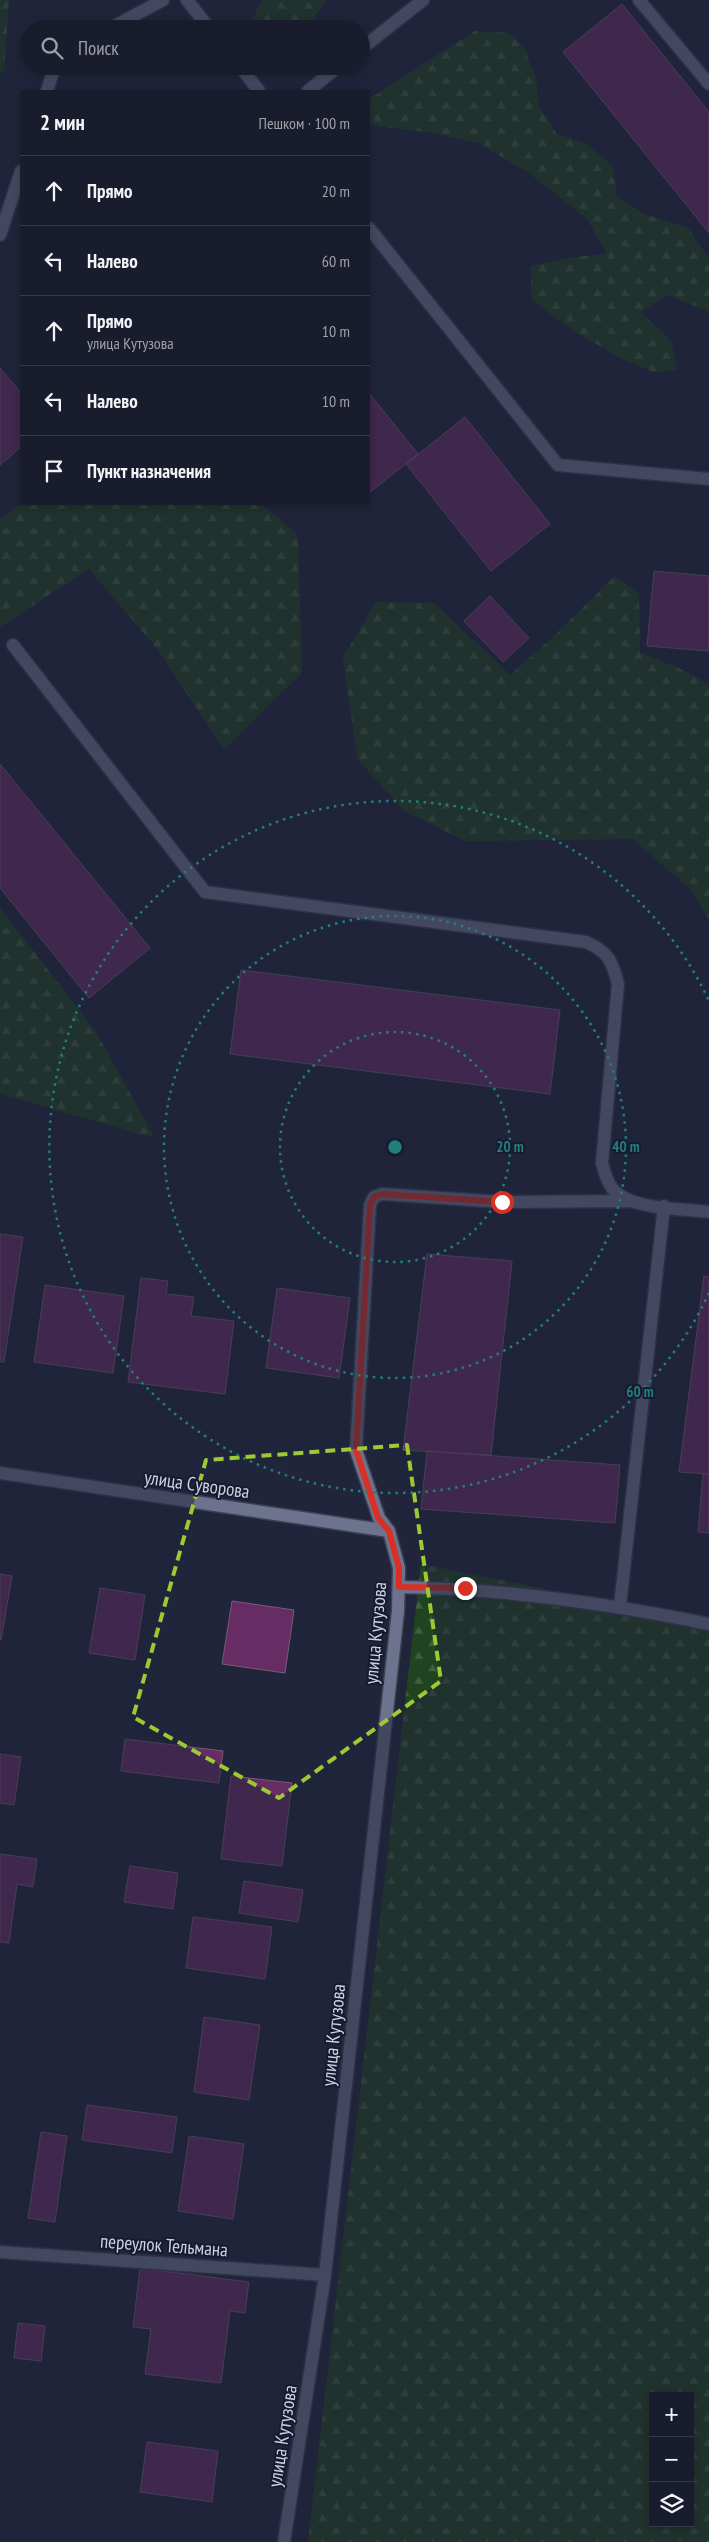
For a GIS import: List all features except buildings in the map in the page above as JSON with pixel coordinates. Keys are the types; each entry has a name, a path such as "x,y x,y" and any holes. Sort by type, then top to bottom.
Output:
{"street":[{"path":"126,20 163,0"},
{"path":"187,0 203,20"},
{"path":"370,42 422,0"},
{"path":"639,0 709,84"},
{"path":"47,90 53,75"},
{"path":"247,75 258,90"},
{"path":"309,90 328,75"},
{"path":"0,236 20,174"},
{"path":"370,229 558,465 709,479"},
{"path":"13,644 205,892 586,942 603,950 614,966 618,984 602,1163 607,1181 618,1194 631,1200 709,1212"},
{"name":"улица Кутузова","path":"284,2542 325,2275 398,1611 399,1568 389,1531 378,1518 356,1450 367,1229 370,1205 374,1197 382,1194 502,1202 631,1200"},
{"path":"620,1606 664,1206"},
{"name":"улица Суворова","path":"0,1473 389,1531"},
{"path":"399,1587 465,1588 620,1606 709,1624"},
{"name":"переулок Тельмана","path":"0,2252 325,2275"}],"highlighted area":[{"path":"407,1445 441,1681 279,1798 133,1717 206,1460"}],"green space":[{"path":"0,0 9,0 4,72 0,73"},
{"path":"262,0 326,0 312,20 252,20"},
{"path":"475,31 509,33 525,49 536,80 539,106 557,134 585,143 613,166 617,196 644,214 688,228 709,259 709,312 667,295 641,312 671,341 677,370 653,372 621,358 573,331 531,299 531,266 574,257 607,254 587,219 529,173 478,143 432,133 370,125 370,98"},
{"path":"20,504 263,505 298,536 302,673 224,749 158,650 89,569 0,627 0,520"},
{"path":"615,576 639,594 640,653 679,668 709,684 709,919 689,888 633,839 465,841 403,810 357,758 343,657 376,602 434,603 510,675 556,634"},
{"path":"0,908 95,1030 155,1138 0,1094"},
{"path":"421,1564 673,1615 709,1617 709,2542 308,2542"}],"route":[{"path":"465,1588 399,1587 399,1568 389,1531 378,1518 356,1450 367,1229 370,1205 374,1197 382,1194 502,1202"}]}
